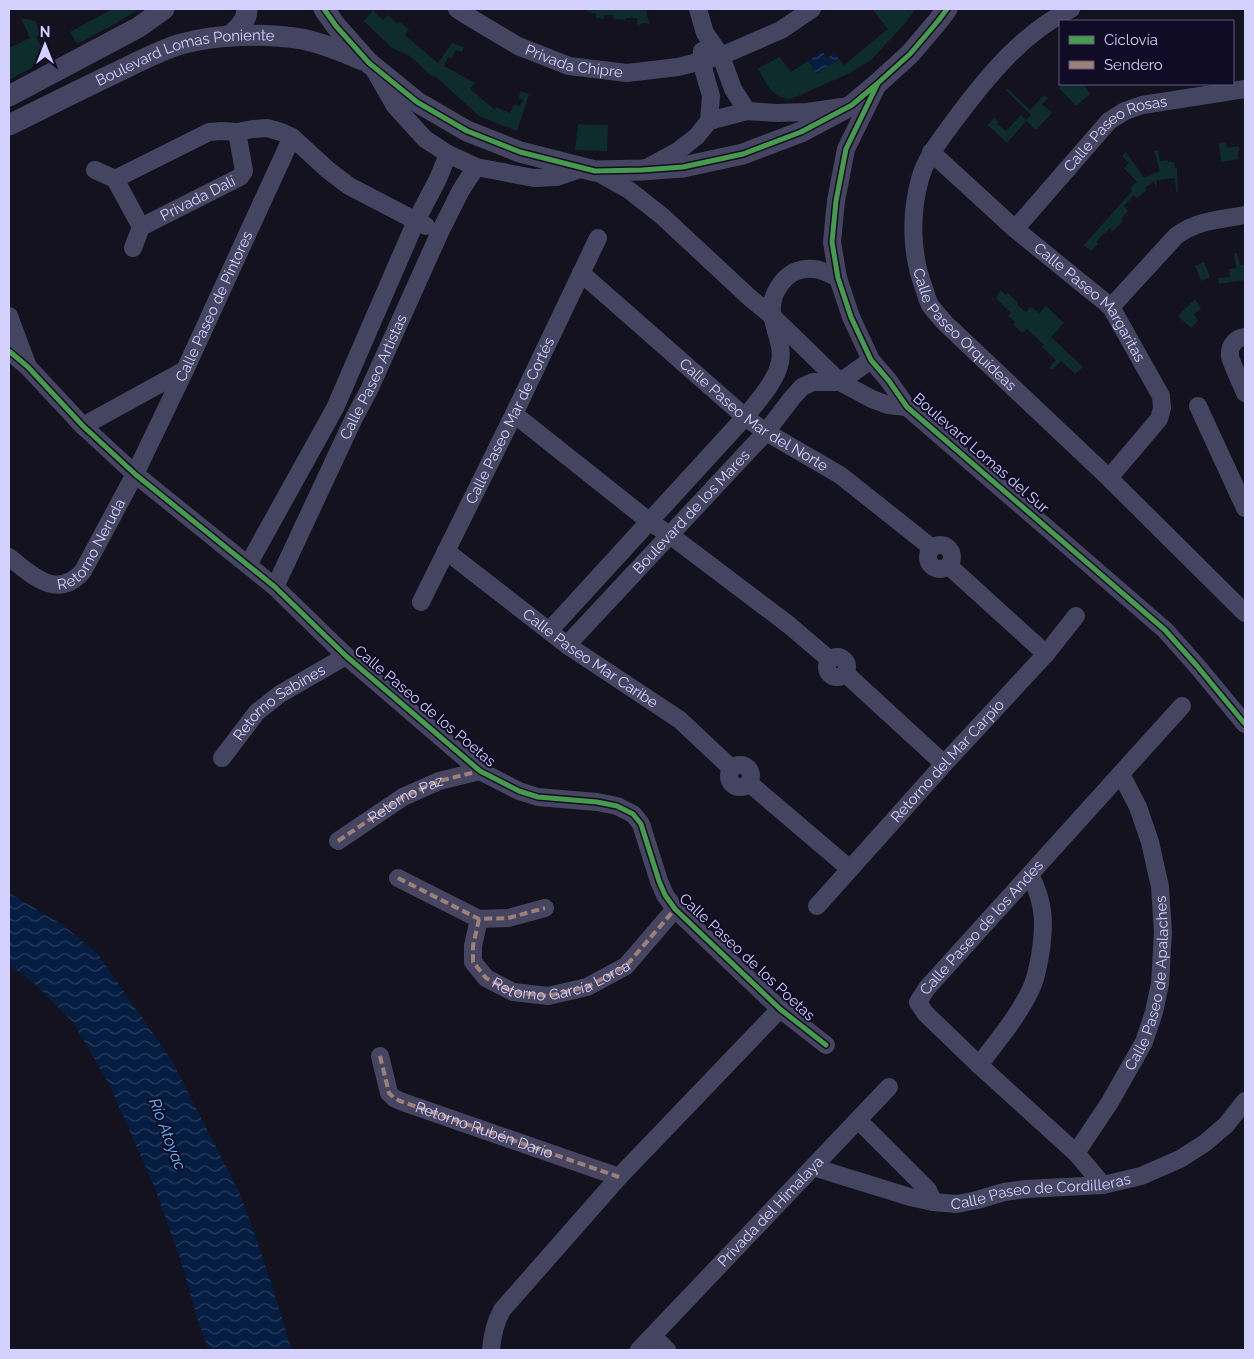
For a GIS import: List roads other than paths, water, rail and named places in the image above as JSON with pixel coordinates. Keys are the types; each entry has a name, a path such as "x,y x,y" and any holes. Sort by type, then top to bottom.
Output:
{"street":[{"name":"Boulevard Lomas Poniente","path":"9,96 140,27 164,9"},
{"path":"230,36 241,27 247,13 246,9"},
{"path":"324,9 336,26 371,65 417,102 467,131 520,152 589,170"},
{"name":"Privada Chipre","path":"457,9 518,46 569,66 627,73 678,67 721,56 781,30 812,9"},
{"path":"698,9 705,33 721,56 733,89 747,111"},
{"path":"371,65 395,106 425,139 448,154 476,167 534,178 557,177 589,170 642,170 683,167 743,154 801,132 852,105 910,54 947,9"},
{"name":"Calle Paseo Orquídeas","path":"1071,9 1057,16 1024,39 979,87 931,152 920,178 914,213 914,243 918,274 930,304 945,323 1109,478 1245,613"},
{"path":"642,170 678,151 697,136 709,121 711,96 701,61 705,33"},
{"name":"Boulevard Lomas Poniente","path":"9,125 153,54 181,44 209,39 230,36 273,36 303,39 337,49 371,65"},
{"name":"Boulevard Lomas del Sur","path":"878,83 846,149 836,201 832,242 838,278 851,317 871,360 889,381 907,407 1165,630 1198,666 1245,724"},
{"name":"Calle Paseo Rosas","path":"1015,229 1109,121 1125,111 1142,105 1245,89"},
{"path":"709,121 747,111 777,114 807,112 852,105"},
{"path":"115,179 209,132 222,130 237,132 267,128 292,137 328,170 349,186 416,222 440,232"},
{"name":"Privada Dalí","path":"141,226 240,177 244,171 237,132"},
{"name":"Calle Paseo de Pintores","path":"135,474 186,370 292,137"},
{"name":"Calle Paseo Margaritas","path":"931,152 1015,229 1111,307 1161,396 1162,408 1159,418 1109,478"},
{"name":"Calle Paseo Artistas","path":"248,565 335,408 416,222 438,180 448,154"},
{"name":"Calle Paseo Artistas","path":"275,587 369,390 440,232 461,190 476,167"},
{"path":"95,170 115,179 141,226 133,248"},
{"name":"Boulevard Lomas del Sur","path":"589,170 629,190 662,216 771,315 840,382 872,399 907,407"},
{"path":"1111,307 1176,236 1188,228 1206,222 1245,215"},
{"name":"Calle Paseo Mar de Cortés","path":"421,602 598,238"},
{"path":"771,315 774,294 784,280 792,273 811,268 824,271 838,278"},
{"name":"Calle Paseo Mar del Norte","path":"580,273 744,417 840,475 932,548 939,545 946,546 951,552 952,559 949,566 1046,654"},
{"name":"Boulevard de los Mares","path":"549,631 650,522 765,392 778,371 781,352 771,315"},
{"path":"9,316 28,367"},
{"path":"1245,336 1239,338 1231,345 1230,356 1245,393"},
{"path":"9,352 28,367"},
{"path":"840,382 871,360"},
{"name":"Calle Paseo de los Poetas","path":"28,367 83,426 135,474 275,587 346,656 480,772 518,791 538,797 604,803 617,806 633,814 641,824 659,881 674,910 780,1008 826,1046"},
{"path":"83,426 186,370"},
{"path":"347,379 369,390"},
{"name":"Boulevard de los Mares","path":"567,645 766,432 802,387 813,382 840,382"},
{"path":"1198,406 1245,508"},
{"path":"335,408 354,418"},
{"path":"514,414 650,522 789,625 830,660 837,657 844,659 847,666 845,673 944,764"},
{"name":"Retorno Neruda","path":"9,557 34,577 48,584 65,585 76,578 83,571 135,474"},
{"name":"Calle Paseo Mar Caribe","path":"446,551 567,645 680,720 731,768 739,764 747,767 751,774 749,783 850,869"},
{"name":"Retorno del Mar Carpio","path":"817,906 944,764 1046,654 1076,616"},
{"name":"Retorno Sabines","path":"222,758 257,712 280,694 346,656"},
{"name":"Calle Paseo de los Andes","path":"1103,1185 1076,1153 924,1013 918,1002 927,988 1182,706"},
{"name":"Retorno Paz","path":"338,841 403,797 439,781 480,772"},
{"name":"Calle Paseo de Apalaches","path":"1076,1153 1110,1102 1144,1042 1154,1012 1160,984 1163,932 1160,887 1150,842 1138,807 1121,774"},
{"path":"979,1065 1013,1020 1031,989 1038,969 1044,927 1042,904 1037,887 1030,875"},
{"path":"398,878 479,919 508,918 545,908"},
{"name":"Retorno García Lorca","path":"479,919 473,946 474,962 486,978 513,992 548,996 587,987 626,966 674,910"},
{"path":"491,1350 491,1341 496,1322 502,1310 619,1177 780,1008"},
{"name":"Retorno Rubén Darío","path":"380,1056 390,1092 400,1102 619,1177"},
{"name":"Privada del Himalaya","path":"640,1350 889,1087"},
{"name":"Calle Paseo de Cordilleras","path":"813,1167 910,1197 933,1202 958,1204 1026,1188 1103,1185 1141,1176 1180,1159 1206,1143 1226,1125 1245,1101"},
{"path":"858,1120 928,1190 933,1202"},
{"path":"653,1336 668,1350"}],"water":[{"path":"822,51 827,58 835,53 839,59 817,74 808,61"},
{"name":"Río Atoyac","path":"9,893 60,923 97,953 172,1061 240,1194 262,1255 292,1350 209,1350 199,1324 179,1255 154,1186 109,1084 73,1022 33,982 9,965"}]}
